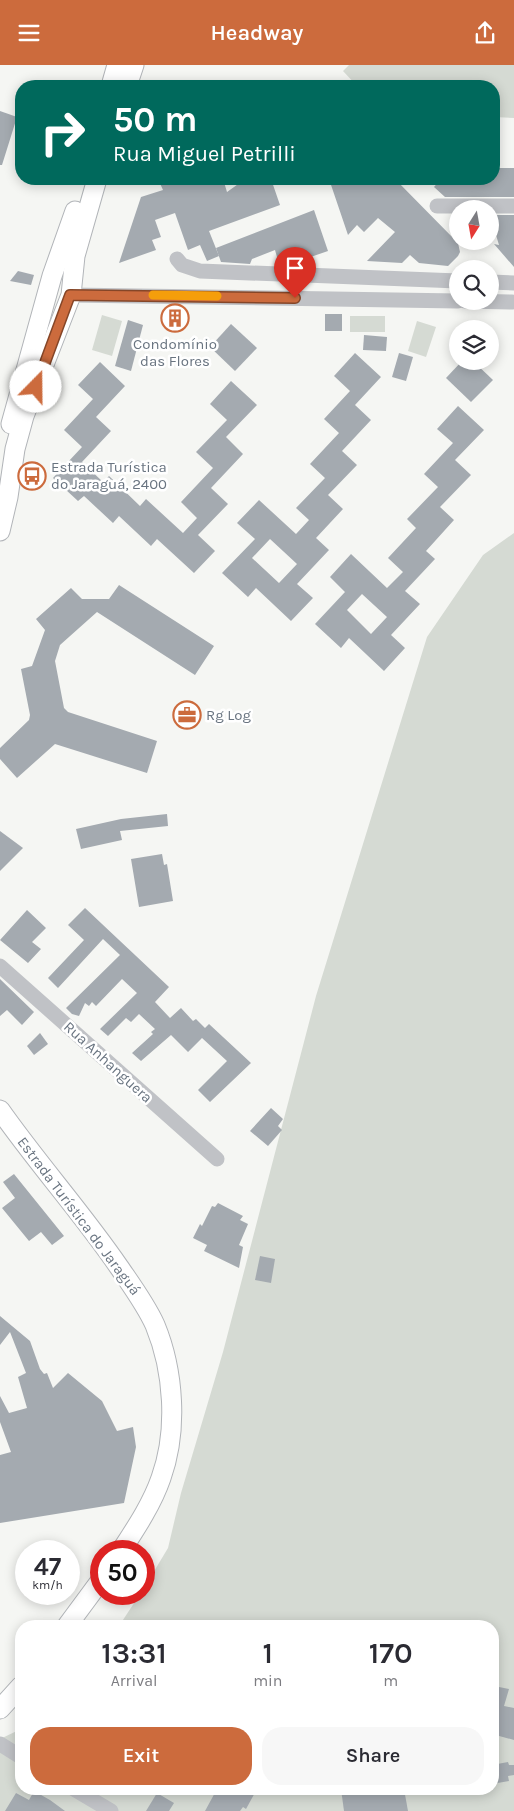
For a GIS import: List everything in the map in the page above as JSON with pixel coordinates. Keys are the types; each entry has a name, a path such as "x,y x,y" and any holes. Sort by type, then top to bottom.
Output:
{"main road":[{"path":"113,80 117,65"},
{"path":"128,80 134,65"},
{"path":"0,462 44,301 83,185"},
{"path":"1,525 24,416 70,295 75,256 95,185"},
{"path":"44,301 70,295"},
{"name":"Estrada Turística do Jaraguá","path":"0,1110 51,1179 101,1241 138,1294 154,1324 165,1355 171,1416 168,1449 161,1478 141,1521 128,1540"},
{"path":"72,1620 90,1596"},
{"path":"0,1709 15,1693"}],"street":[{"path":"437,206 514,207"},
{"path":"177,259 182,265 200,271 449,281"},
{"path":"499,282 514,283"},
{"path":"70,295 449,301"},
{"path":"499,302 512,302"},
{"name":"Rua Anhanguera","path":"0,966 217,1159"},
{"path":"0,1744 15,1753"},
{"path":"84,1795 111,1811"}],"shaded area":[{"path":"349,65 514,65 514,118 500,117 500,80 351,80 343,71"},
{"path":"102,315 122,321 112,356 92,350"},
{"path":"350,316 385,316 385,332 350,332"},
{"path":"417,321 436,327 426,357 408,351"},
{"path":"514,533 514,1811 0,1811 0,1739 15,1732 15,1795 499,1795 499,1620 123,1620 133,1605 155,1605 155,1570 168,1548 181,1493 223,1352 316,996 427,637 483,555"}],"building":[{"path":"0,111 15,116 15,123 2,165 0,165"},
{"path":"500,168 514,168 514,197 445,197 434,187 436,185 500,185"},
{"path":"161,185 225,185 227,192 237,185 273,185 280,205 209,231 219,256 207,261 200,245 188,250 175,213 155,220 161,237 152,240 156,250 119,263 141,197 163,190"},
{"path":"331,185 401,185 449,234 449,250 460,250 460,252 454,260 449,260 448,266 419,263 410,255 402,263 367,261 395,232 378,218 364,232 357,225 348,235"},
{"path":"314,210 328,251 299,261 301,265 279,264 275,250 252,259 250,264 221,262 216,248"},
{"path":"499,215 514,215 514,267 499,250"},
{"path":"18,271 34,275 31,285 10,281"},
{"name":"Condomínio das Flores","path":"169,310 182,310 181,326 167,325"},
{"path":"325,314 342,314 342,331 325,331"},
{"path":"128,320 143,325 131,371 115,366"},
{"path":"231,324 257,348 235,371 210,347"},
{"path":"364,335 387,337 386,351 363,350"},
{"path":"355,353 381,377 355,405 371,420 342,451 357,465 328,495 343,509 316,538 329,550 297,584 313,598 291,621 256,588 248,597 222,573 255,539 237,523 259,500 296,534 309,520 296,508 325,478 310,464 339,433 324,419 350,391 334,376","holes":["270,539 297,564 279,583 252,558"]},
{"path":"399,353 413,357 406,381 392,377"},
{"path":"100,362 125,386 96,417 111,431 82,462 103,482 109,476 140,506 146,499 183,533 197,518 181,502 213,468 196,452 227,420 210,404 231,381 257,405 226,437 243,454 211,488 228,504 198,535 215,551 194,573 157,539 151,546 119,516 113,523 84,496 78,501 53,478 82,447 64,430 93,399 78,385"},
{"path":"454,370 482,370 493,380 471,402 446,378"},
{"path":"458,406 484,430 455,460 471,475 440,507 454,520 426,551 435,559 405,591 420,604 391,635 405,648 384,671 349,638 341,648 315,624 345,592 330,577 351,554 387,588 403,572 388,558 416,528 407,519 438,487 424,474 453,443 437,429","holes":["362,594 387,617 371,634 347,610"]},
{"path":"119,585 214,646 195,675 97,612 60,645 55,661 64,708 68,712 157,741 147,773 55,744 17,778 0,759 0,748 29,720 30,715 21,669 32,666 45,630 36,619 71,588 82,599 109,599"},
{"path":"167,814 168,826 120,831 122,840 81,849 76,829 121,819"},
{"path":"0,831 23,848 0,871"},
{"path":"162,854 164,865 167,864 173,901 139,907 131,859"},
{"path":"85,908 169,987 155,1002 170,1018 181,1008 193,1021 196,1019 205,1028 209,1024 251,1063 210,1102 198,1090 227,1061 202,1038 188,1052 171,1035 141,1061 132,1053 153,1034 151,1032 155,1029 139,1014 131,1022 126,1018 108,1036 100,1029 137,993 122,979 96,1006 92,1002 89,1006 85,1003 79,1016 72,1014 66,1008 120,955 103,939 58,988 48,978 84,940 68,925"},
{"path":"27,910 46,928 32,942 41,949 28,963 0,940"},
{"path":"0,979 34,1012 22,1025 7,1010 0,1016"},
{"path":"40,1033 48,1044 34,1055 27,1046"},
{"path":"271,1108 283,1119 278,1126 282,1130 268,1146 250,1131"},
{"path":"14,1174 64,1236 52,1245 41,1232 29,1241 2,1208 15,1198 3,1182"},
{"path":"218,1203 243,1216 240,1220 248,1224 239,1245 243,1247 239,1268 204,1251 207,1245 193,1238 200,1224 202,1226 212,1206 215,1207"},
{"path":"260,1256 275,1259 271,1283 255,1280"},
{"path":"0,1316 30,1341 40,1369 44,1374 47,1373 53,1388 68,1373 102,1401 117,1431 133,1427 136,1447 124,1503 0,1523 0,1455 11,1452 0,1422 0,1396 9,1413 27,1408 18,1377 26,1373 10,1332 0,1345"},
{"path":"499,1687 509,1689 504,1706 514,1708 514,1740 499,1736"},
{"path":"508,1762 509,1765 514,1765 514,1775 508,1776 509,1781 499,1783 499,1764"},
{"path":"15,1795 29,1800 32,1795 41,1795 65,1811 5,1811"},
{"path":"156,1795 160,1795 174,1803 169,1811 146,1811"},
{"path":"214,1795 254,1795 246,1809 243,1807 240,1811 205,1811"},
{"path":"342,1795 405,1795 408,1811 344,1811"}],"slow traffic":[{"path":"153,295 217,296"}],"place":[{"name":"Condomínio das Flores","path":"175,318"},
{"name":"Estrada Turística do Jaraguá, 2400","path":"32,476"},
{"name":"Rg Log","path":"187,715"}],"route":[{"path":"36,387 57,335 70,295 295,298"}]}
